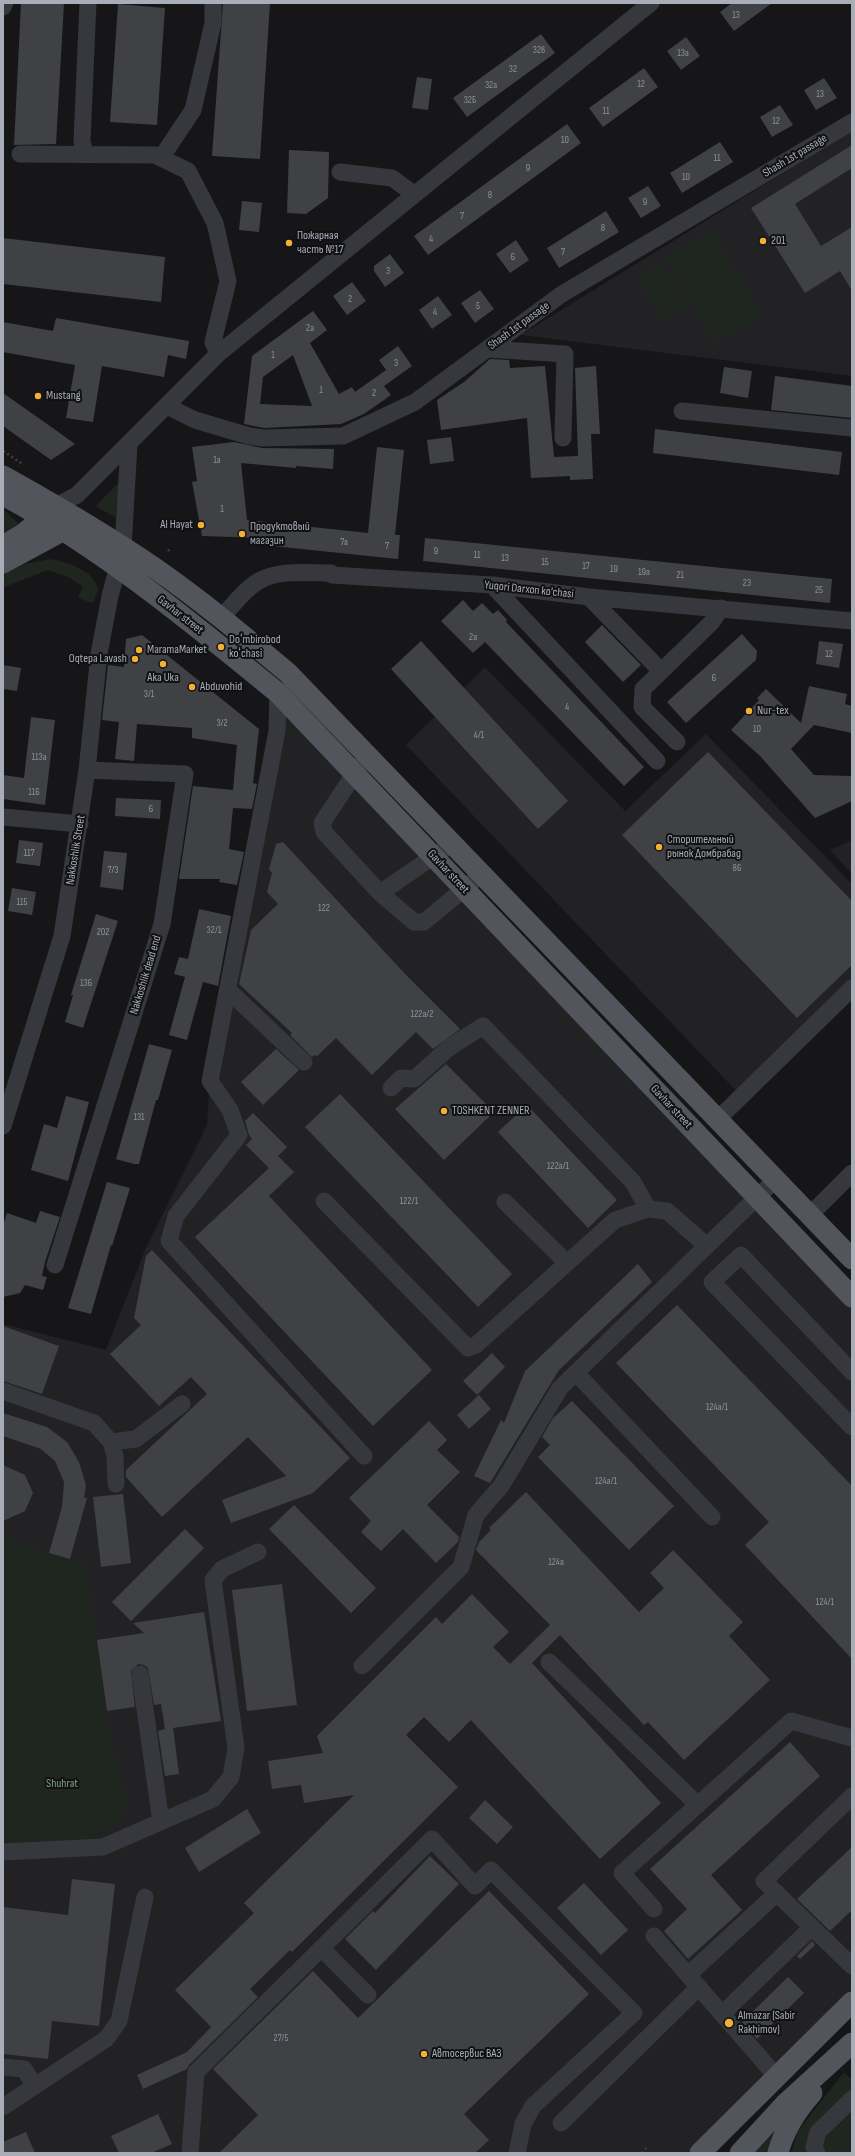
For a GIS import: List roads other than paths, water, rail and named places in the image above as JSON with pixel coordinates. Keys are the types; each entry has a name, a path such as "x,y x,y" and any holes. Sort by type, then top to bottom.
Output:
{"main road":[{"name":"Gavhar street","path":"3,476 61,514 120,557 278,693 852,1297"},
{"name":"Gavhar street","path":"3,496 61,514"},
{"path":"3,546 61,514"},
{"path":"3,563 26,550 61,514"},
{"name":"Gavhar street","path":"120,557 156,569 222,617 288,673 852,1259"},
{"path":"703,2150 852,2002"},
{"path":"740,2153 784,2104 852,2042"},
{"path":"778,2153 784,2135 797,2111 852,2048"}],"street":[{"path":"3,7 5,3"},
{"path":"86,154 82,140 88,3"},
{"path":"161,158 193,110 213,23 213,3"},
{"path":"61,514 218,354 651,3"},
{"name":"Shаsh 1st passage","path":"167,406 195,420 249,436 263,438 343,436 415,402 562,294 824,143 852,122"},
{"path":"20,154 155,155 188,171 216,223 228,281 213,342 218,354"},
{"path":"340,172 392,178 414,194"},
{"path":"488,349 565,354 562,438"},
{"path":"682,411 852,428"},
{"name":"Nakkoshlik Street","path":"3,1126 62,936 80,824 99,654 120,557 129,444"},
{"name":"Yuqori Darxon ko'chasi","path":"222,617 252,586 264,578 277,575 331,573 332,575 492,585 589,597 852,621"},
{"path":"492,585 657,761"},
{"path":"589,597 661,671"},
{"path":"677,742 642,707 643,689 712,622 721,608"},
{"path":"278,693 277,731 210,1081 230,1110 239,1135 176,1216 169,1241 364,1456"},
{"path":"367,755 322,823 324,832 380,893 414,922 424,922 482,874"},
{"name":"Nakkoshlik dead end","path":"55,1264 162,924 185,774 87,770"},
{"path":"3,817 80,824"},
{"path":"380,893 453,843"},
{"path":"718,1119 852,988"},
{"path":"228,990 304,1062"},
{"path":"391,1088 401,1078 414,1079 450,1047 483,1026 633,1182 648,1209"},
{"path":"810,1215 852,1173"},
{"path":"362,1666 461,1567 476,1515 501,1486 560,1388 776,1179"},
{"path":"324,1201 468,1348 476,1346 615,1220 648,1209 667,1211 707,1246"},
{"path":"505,1202 567,1263"},
{"path":"852,1372 741,1255 712,1282 852,1427"},
{"path":"576,1373 712,1517"},
{"path":"3,1391 94,1423 111,1442 115,1456 116,1484"},
{"path":"111,1442 136,1439 182,1404"},
{"path":"3,1852 103,1847 213,1799 231,1777 236,1748 213,1580 222,1569 258,1552"},
{"path":"549,1662 698,1805"},
{"path":"140,1674 161,1822"},
{"path":"654,1909 622,1873 791,1721 852,1738"},
{"path":"852,1796 764,1881 852,1966"},
{"path":"190,2153 196,2072 432,1840 475,1886 491,1870 634,2013 533,2106 522,2124 516,2153"},
{"path":"561,2123 777,1893"},
{"path":"3,2107 106,2039 119,2021 145,1897"},
{"path":"722,2014 812,1927"},
{"path":"654,1936 777,2077"},
{"path":"321,1948 368,1995"},
{"path":"3,2067 24,2069 35,2086"},
{"path":"817,2153 814,2147 818,2132 852,2100"}],"place":[{"name":"201","path":"763,241"},
{"name":"Пожарная часть №17","path":"289,243"},
{"name":"Mustang","path":"38,396"},
{"name":"Al Hayat","path":"201,525"},
{"name":"Продуктовый магазин","path":"242,534"},
{"name":"Doʻmbirobod koʻchasi","path":"221,647"},
{"name":"MaramaMarket","path":"139,650"},
{"name":"Oqtepa Lavash","path":"135,659"},
{"name":"Aka Uka","path":"163,664"},
{"name":"Abduvohid","path":"192,687"},
{"name":"Nur-tex","path":"749,711"},
{"name":"Сторительный рынок Домбрабад","path":"659,847"},
{"name":"TOSHKENT ZENNER","path":"444,1111"},
{"name":"Almazar (Sabir Rakhimov)","path":"729,2023"},
{"name":"Автосервис ВАЗ","path":"424,2054"}],"park label":[{"name":"Shuhrat","path":"62,1784"}]}
